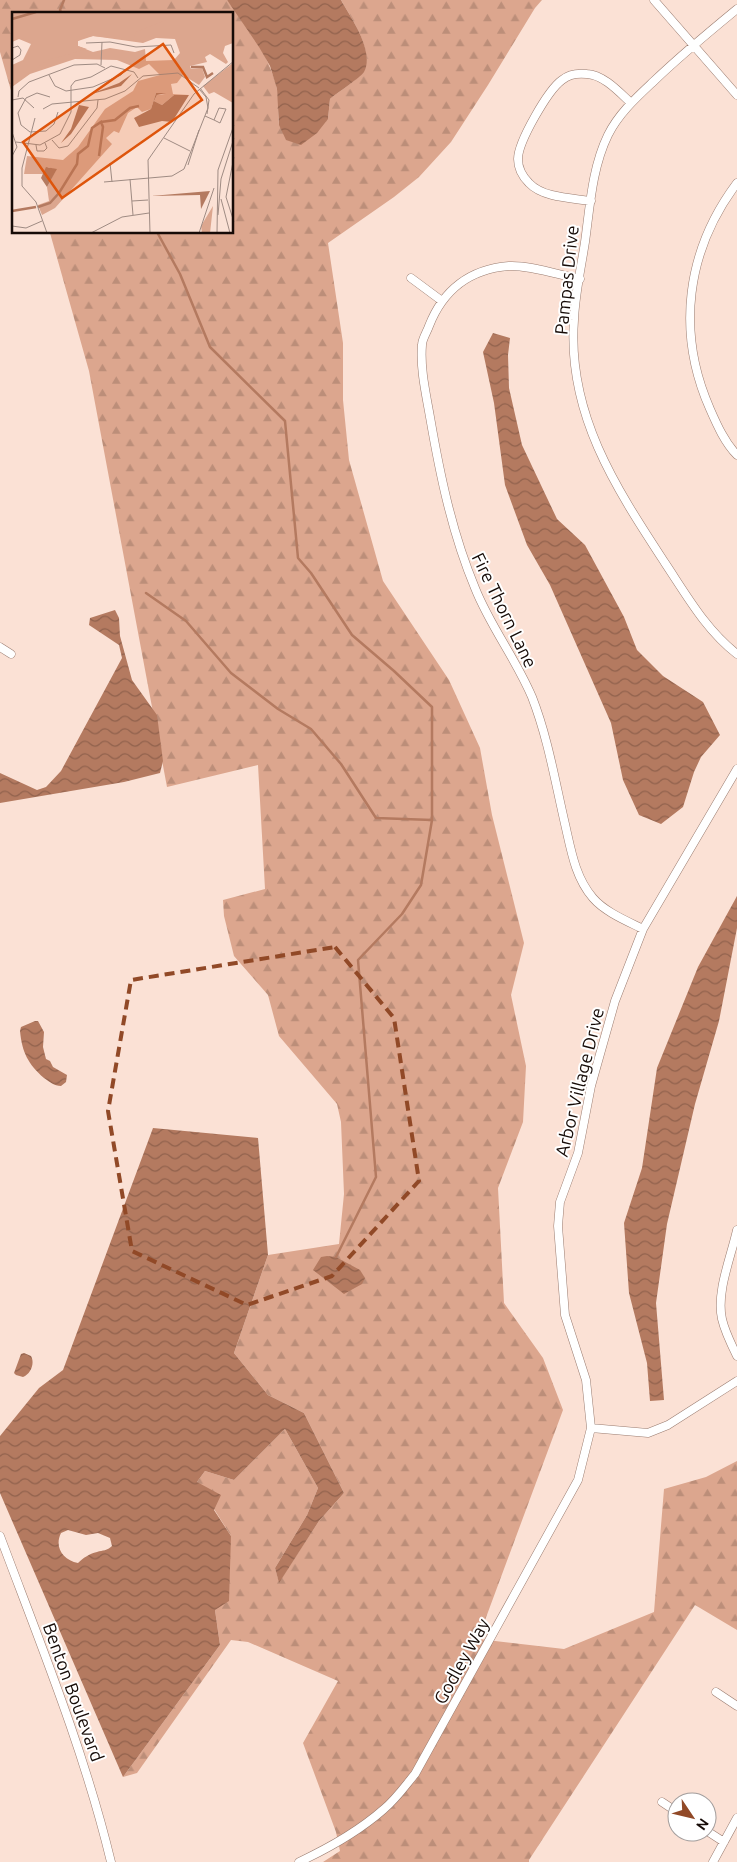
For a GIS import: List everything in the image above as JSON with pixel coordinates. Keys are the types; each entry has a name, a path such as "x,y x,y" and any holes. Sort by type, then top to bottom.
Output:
{"street":[{"path":"654,0 737,95"},
{"name":"Pampas Drive","path":"737,9 694,44 631,103 617,120 600,154 591,201 574,320 574,362 578,390 594,441 644,531 700,616 718,638 737,654"},
{"path":"591,201 542,192 530,184 522,174 518,161 519,150 524,136 552,90 562,80 572,74 597,76 631,103"},
{"path":"737,183 721,204 707,234 693,274 690,311 696,374 715,420 737,455"},
{"name":"Fire Thorn Lane","path":"580,279 510,266 482,271 460,284 445,296 434,313 422,344 423,372 437,460 458,545 475,590 531,696 538,713 546,736 565,822 581,881 595,900 613,913 643,929"},
{"path":"411,278 442,301"},
{"path":"0,647 11,654"},
{"name":"Arbor Village Drive","path":"591,1428 586,1380 565,1315 558,1226 560,1208 578,1153 591,1086 616,1001 643,929 737,769"},
{"path":"737,1230 722,1289 722,1318 730,1344 737,1356"},
{"path":"591,1428 648,1433 668,1425 737,1381"},
{"name":"Godley Way","path":"299,1862 357,1830 385,1808 415,1774 578,1480 591,1428"},
{"name":"Benton Boulevard","path":"0,1536 70,1725 90,1785 111,1862"},
{"path":"716,1692 737,1706"},
{"path":"662,1802 667,1805"},
{"path":"713,1862 737,1818"},
{"path":"717,1837 724,1842"}],"highlighted area":[{"path":"335,947 394,1018 419,1181 332,1276 247,1305 132,1251 108,1111 131,980"}],"green space":[{"path":"0,0 227,0 250,30 264,54 274,78 278,98 279,125 328,119 330,99 363,72 366,64 364,45 356,25 341,0 542,0 535,8 451,142 419,177 394,197 328,243 343,343 343,400 349,460 383,581 449,680 480,748 492,815 524,943 511,995 526,1066 523,1122 498,1188 504,1303 543,1358 563,1410 478,1639 564,1649 654,1612 664,1489 706,1477 737,1461 737,1630 695,1605 529,1862 323,1862 340,1851 336,1832 303,1743 338,1681 248,1642 231,1640 137,1773 123,1777 220,1645 215,1610 231,1536 197,1482 205,1471 234,1480 285,1429 318,1488 307,1515 275,1568 279,1582 319,1521 344,1493 304,1413 268,1395 234,1353 268,1255 339,1244 344,1194 341,1122 337,1104 279,1036 268,995 234,956 224,916 223,900 265,889 258,765 167,787 89,371 50,234 234,234 234,12 12,12 12,94 0,52"}],"water":[{"path":"227,0 341,0 356,25 366,54 367,64 364,72 330,99 328,119 317,133 301,145 286,140 279,125 277,89 270,66"},
{"path":"493,333 510,338 508,355 509,388 522,445 557,519 585,545 624,617 637,650 663,676 703,702 720,735 701,757 694,772 683,807 661,824 639,815 623,780 611,723 550,585 527,545 505,485 494,403 483,352"},
{"path":"115,610 119,618 120,636 132,680 157,715 163,761 160,773 124,782 0,803 0,773 37,790 46,787 61,771 122,658 119,645 89,625 90,618"},
{"path":"737,896 737,928 719,1021 695,1104 667,1224 656,1303 664,1400 650,1401 647,1363 629,1293 624,1223 642,1168 657,1068 698,967"},
{"path":"38,1021 44,1032 43,1047 46,1059 50,1061 53,1067 67,1075 66,1082 61,1086 52,1084 38,1073 24,1051 21,1027"},
{"path":"153,1128 258,1138 268,1255 234,1353 268,1395 304,1413 344,1493 319,1521 279,1583 275,1568 307,1515 318,1488 285,1429 234,1480 205,1471 197,1482 221,1495 214,1510 231,1536 229,1601 215,1610 220,1645 123,1777 0,1493 0,1436 39,1388 63,1370","holes":["68,1530 86,1535 98,1533 110,1538 112,1546 107,1550 89,1555 78,1563 64,1556 59,1548 61,1533"]},
{"path":"321,1257 336,1257 360,1270 365,1278 362,1284 344,1294 313,1270"},
{"path":"24,1353 31,1356 33,1362 30,1371 23,1377 14,1373 21,1354"}],"waterway":[{"path":"61,12 64,0"},
{"path":"146,593 186,621 231,673 278,709 311,729 341,764 376,818 432,820 432,707 352,635 311,573 298,558 285,421 210,347 180,274 158,234"},
{"path":"336,1257 376,1177 358,960 402,914 421,885 432,820"}]}
